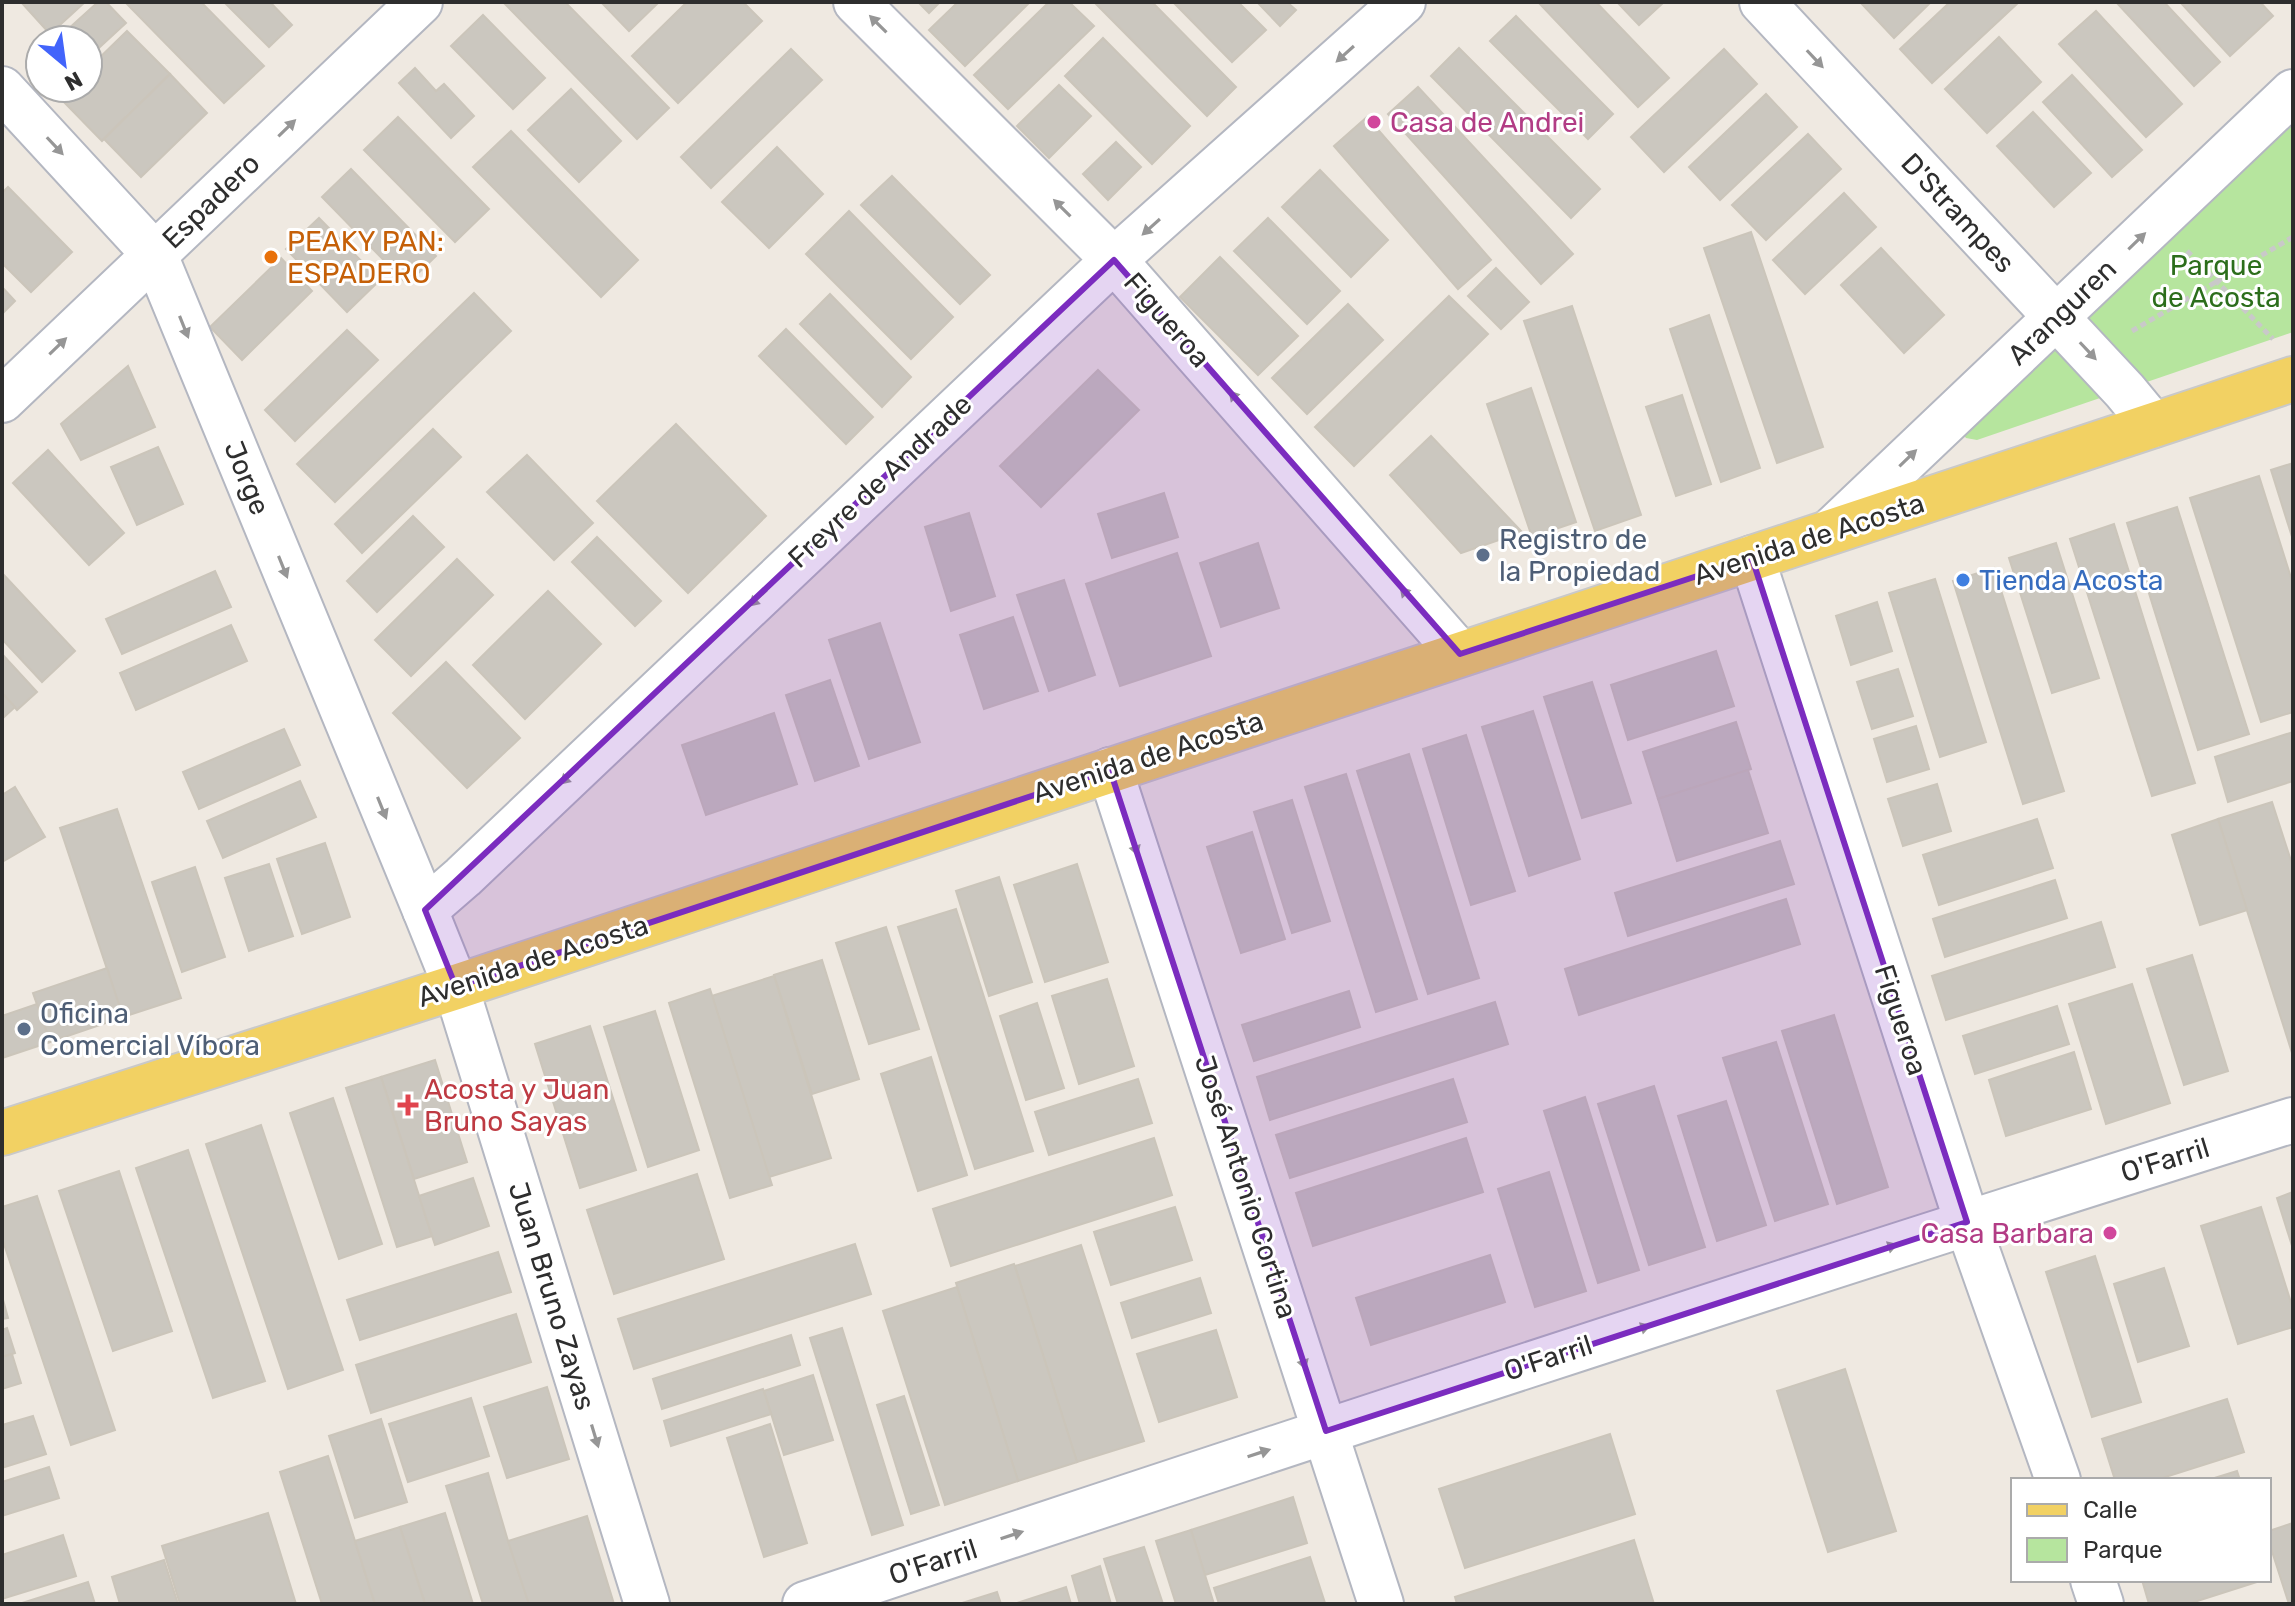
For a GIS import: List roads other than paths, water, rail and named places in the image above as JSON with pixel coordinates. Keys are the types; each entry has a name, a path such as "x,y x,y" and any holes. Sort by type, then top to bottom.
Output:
{"main road":[{"name":"Avenida de Acosta","path":"2,1133 456,987 2293,379"}],"street":[{"name":"Espadero","path":"2,400 420,2"},
{"name":"Figueroa","path":"856,2 1114,260 1460,654"},
{"name":"Freyre de Andrade","path":"425,910 1114,260 1403,2"},
{"name":"D'Strampes","path":"1762,2 2125,391 2153,425"},
{"name":"Jorge","path":"2,89 155,255 425,910"},
{"name":"Aranguren","path":"1831,531 2293,92"},
{"name":"Figueroa","path":"1752,558 1967,1222 2057,1478"},
{"name":"José Antonio Cortina","path":"1110,770 1381,1604"},
{"path":"425,910 456,987"},
{"name":"Juan Bruno Zayas","path":"456,987 647,1604"},
{"name":"O'Farril","path":"805,1604 1967,1222 2293,1120"},
{"path":"2094,1582 2101,1604"}],"place":[{"name":"Casa de Andrei","path":"1374,122"},
{"name":"PEAKY PAN: ESPADERO","path":"271,257"},
{"name":"Registro de la Propiedad","path":"1483,555"},
{"name":"Tienda Acosta","path":"1963,580"},
{"name":"Oficina Comercial Víbora","path":"24,1029"},
{"name":"Acosta y Juan Bruno Sayas","path":"408,1105"},
{"name":"Casa Barbara","path":"2110,1233"}],"park label":[{"name":"Parque de Acosta","path":"2216,281"}]}
